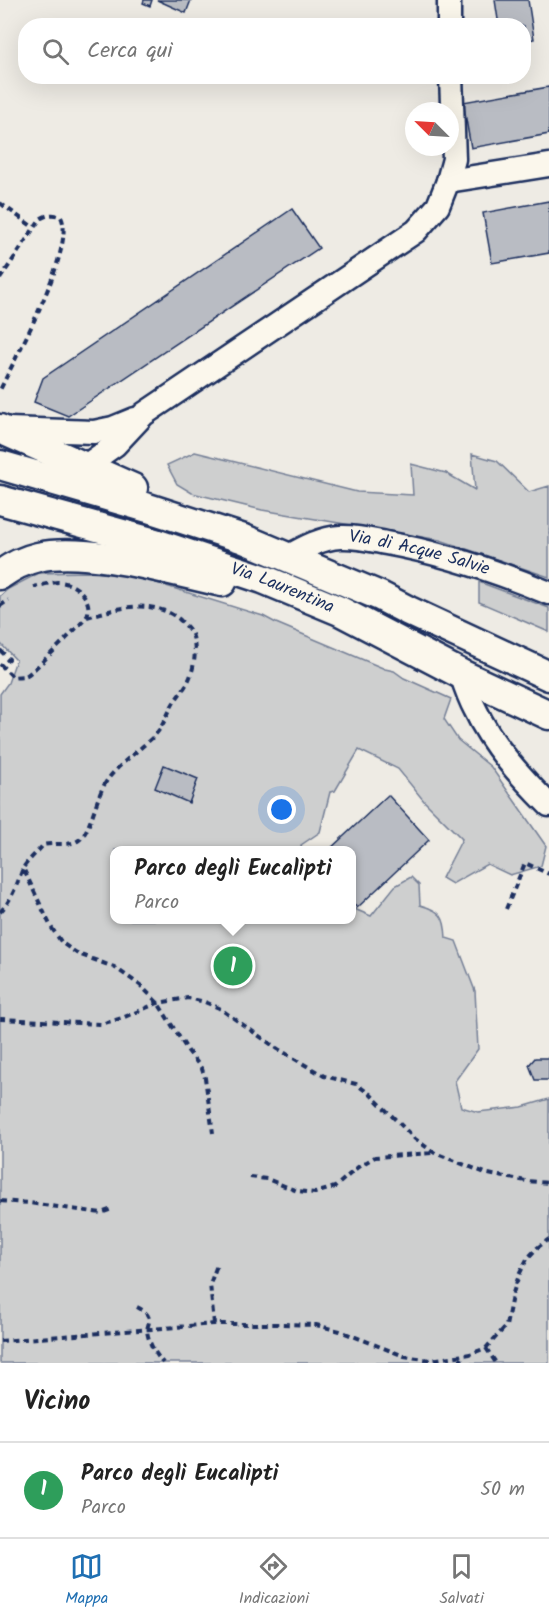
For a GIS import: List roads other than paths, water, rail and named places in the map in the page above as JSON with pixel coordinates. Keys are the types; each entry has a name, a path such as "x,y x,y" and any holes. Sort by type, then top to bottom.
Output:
{"main road":[{"path":"0,429 244,539"},
{"name":"Via Laurentina","path":"0,465 148,508 289,556 380,596 549,676"},
{"name":"Via Laurentina","path":"0,500 165,546 256,576 340,611 461,674 549,715"},
{"path":"6,586 15,566 36,558 74,555 140,564 255,588 298,593"}],"lane":[{"path":"448,0 449,18"},
{"path":"0,429 94,432 113,428 144,414 416,231 438,206 454,159 451,84"},
{"path":"448,182 549,165"},
{"path":"84,467 115,444 144,414"},
{"name":"Via di Acque Salvie","path":"289,556 323,540 351,537 408,547 456,559 549,593"},
{"path":"461,674 475,711 492,738 511,764 549,805"}],"place":[{"name":"Parco degli Eucalipti","path":"233,966"}]}
